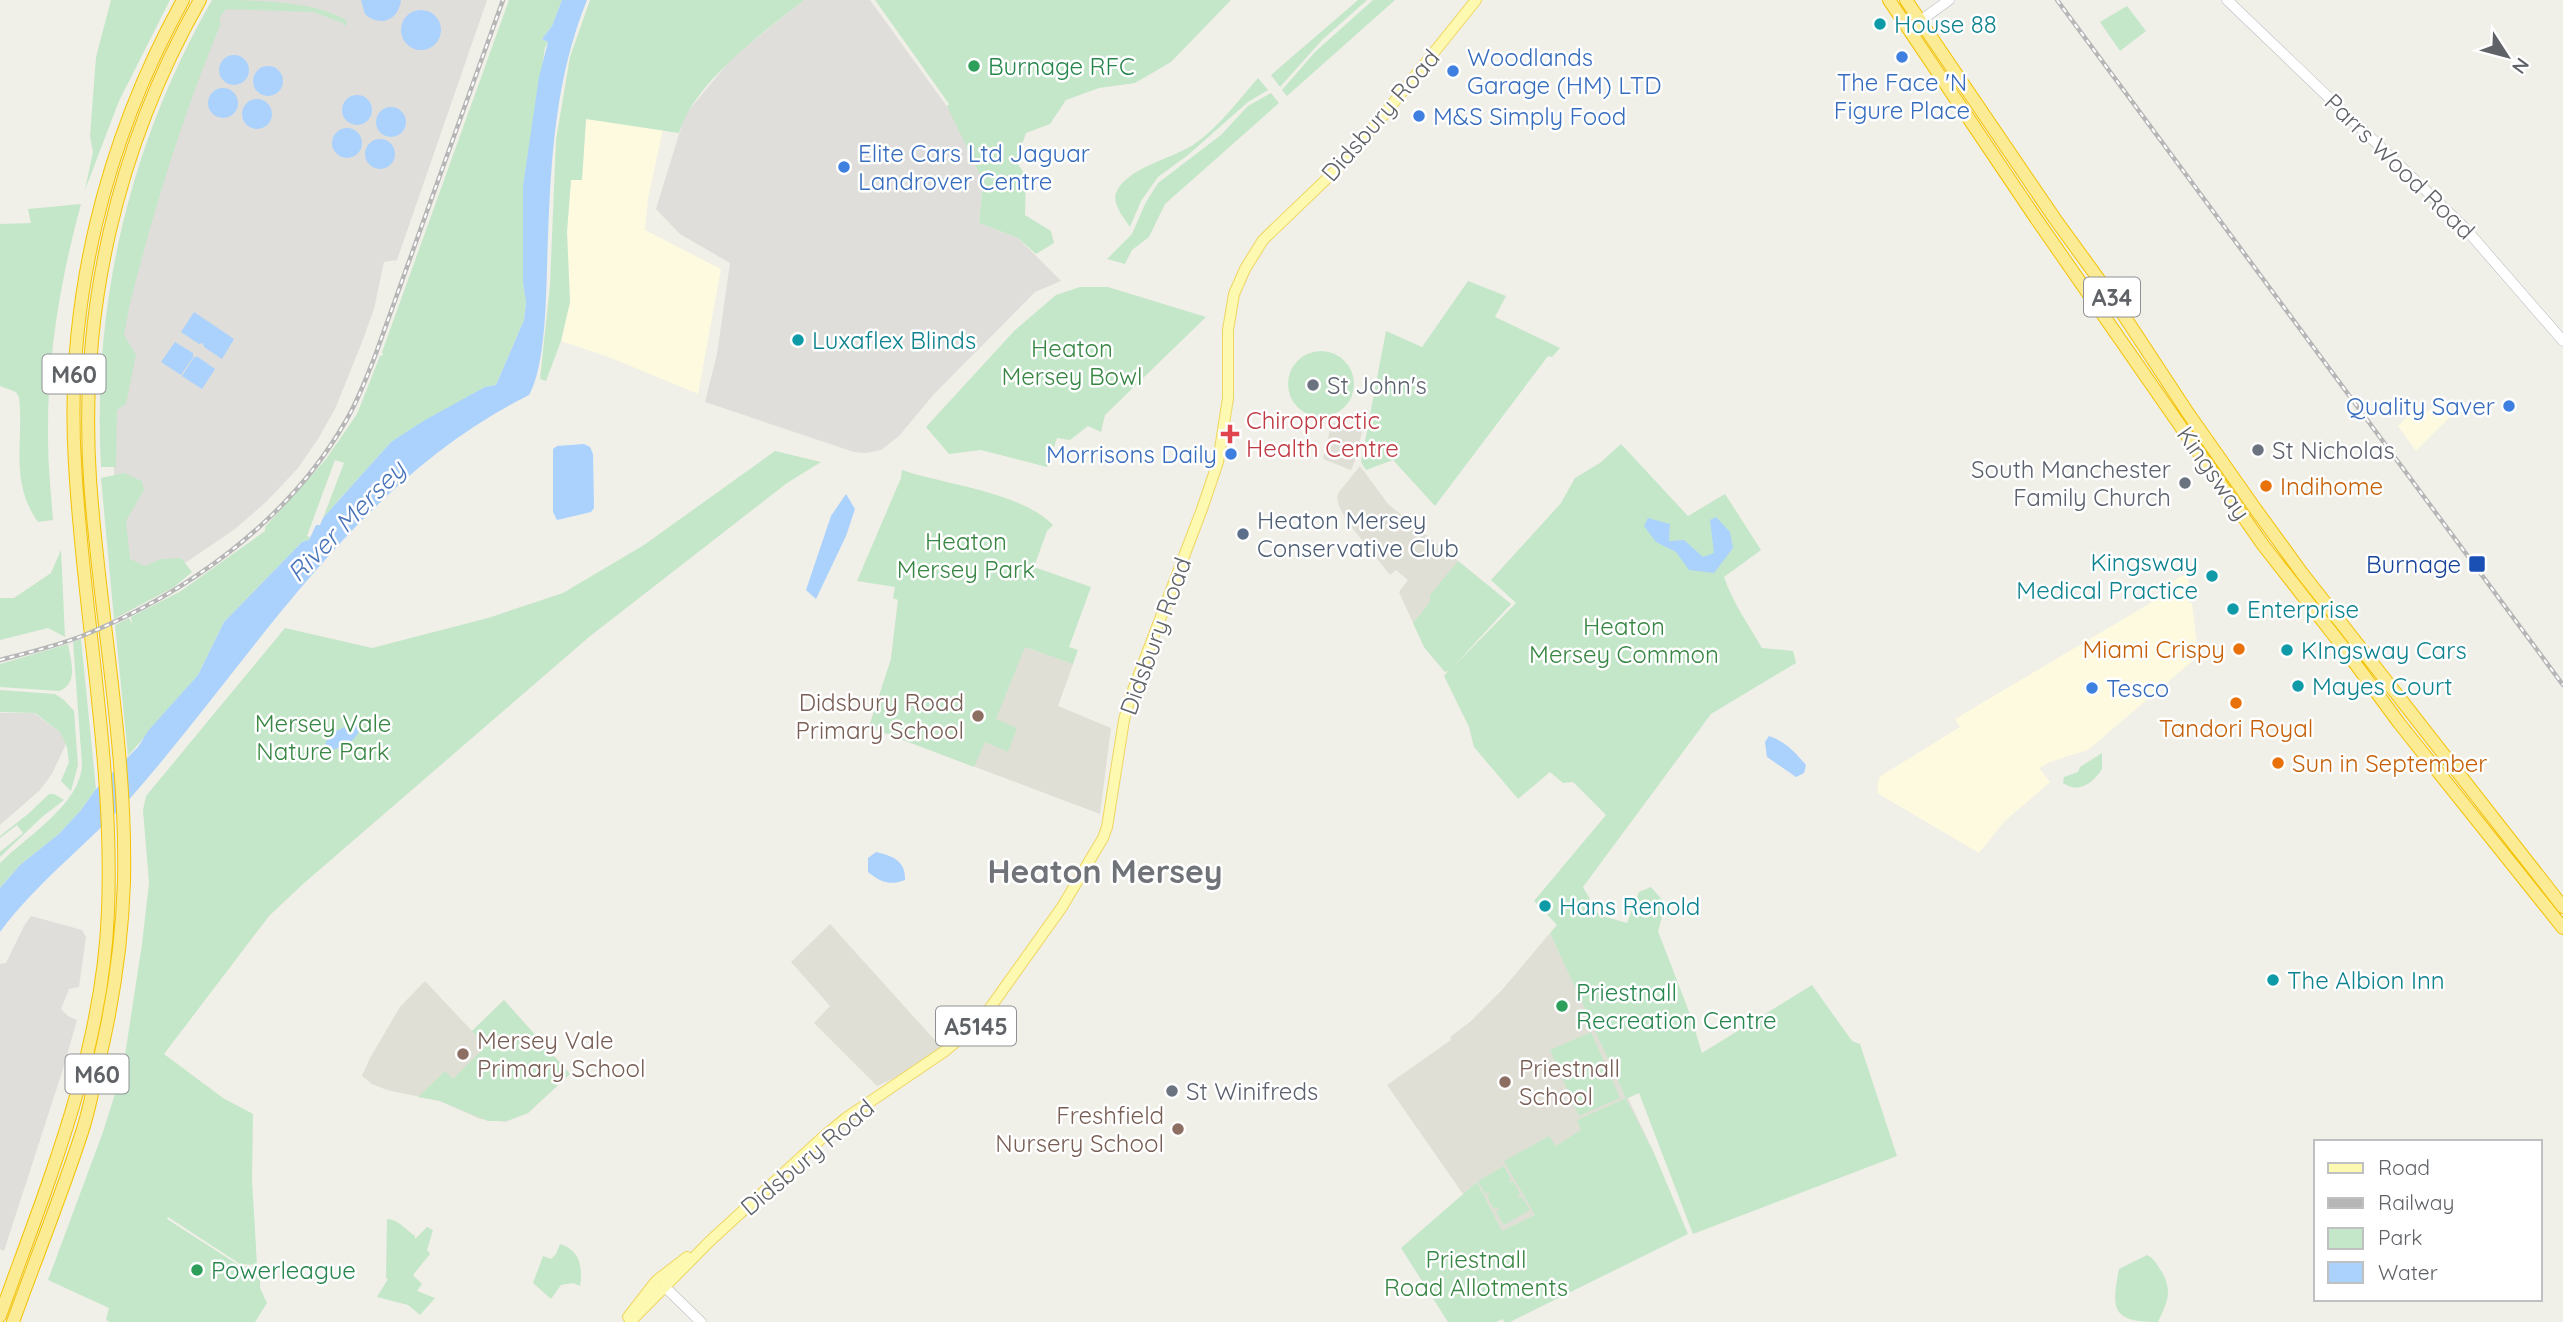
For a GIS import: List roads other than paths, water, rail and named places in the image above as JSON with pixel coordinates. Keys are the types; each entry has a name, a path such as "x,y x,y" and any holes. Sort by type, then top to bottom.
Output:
{"highway":[{"name":"M60","path":"0,1316 61,1147 88,1052 102,971 108,912 108,830 104,765 75,463 73,392 77,332 94,228 111,167 132,104 183,0"},
{"name":"M60","path":"13,1322 84,1127 117,980 122,920 122,814 118,750 90,478 88,428 92,339 98,288 109,229 125,170 158,82 200,0"},
{"name":"Kingsway","path":"1889,0 2043,229 2246,513"},
{"name":"Kingsway","path":"1906,0 2055,219 2111,296 2237,484 2302,573 2563,907"},
{"path":"2237,484 2246,513 2292,570 2294,577 2291,583 2563,928"},
{"path":"2302,573 2302,586 2335,628 2343,646"}],"main road":[{"name":"Didsbury Road","path":"630,1322 654,1300 668,1270 710,1241 843,1121 972,1031 1062,907 1107,827 1130,698 1218,463 1228,398 1228,330 1234,294 1263,240 1345,160 1476,0"},
{"name":"Didsbury Road","path":"624,1322 660,1284"}],"street":[{"path":"1909,29 1949,0"},
{"name":"Parrs Wood Road","path":"2227,0 2465,228 2563,341"},
{"path":"660,1284 701,1322"},
{"path":"654,1300 669,1297 682,1304"}],"water":[{"path":"361,0 401,0 393,17 377,21 365,14"},
{"name":"River Mersey","path":"562,0 587,0 568,58 557,117 551,176 543,341 540,362 529,395 468,430 413,472 363,519 271,624 140,787 50,876 0,932 0,888 20,865 59,834 96,789 138,747 148,731 198,675 224,622 302,542 309,540 316,525 320,525 323,518 391,442 485,387 496,385 524,320 526,302 523,283 523,186 539,77 548,42 542,39 552,26"},
{"path":"421,10 429,11 435,16 440,22 440,38 435,44 429,49 421,50 413,49 407,44 402,38 401,30 402,22 407,16 413,11"},
{"path":"234,55 245,59 249,70 245,81 234,85 223,81 219,70 223,59"},
{"path":"268,66 279,70 283,81 279,92 268,96 257,92 253,81 257,70"},
{"path":"223,88 234,92 238,103 234,114 223,118 212,114 208,103 212,92"},
{"path":"357,95 368,99 372,110 368,121 357,125 346,121 342,110 346,99"},
{"path":"257,99 268,103 272,114 268,125 257,129 246,125 242,114 246,103"},
{"path":"391,107 402,111 406,122 402,133 391,137 380,133 376,122 380,111"},
{"path":"347,128 358,132 362,143 358,154 347,158 336,154 332,143 336,132"},
{"path":"380,139 391,143 395,154 391,165 380,169 369,165 365,154 369,143"},
{"path":"194,312 234,339 222,359 204,347 203,343 199,344 181,332"},
{"path":"175,342 193,353 181,375 161,362"},
{"path":"194,357 215,369 202,389 182,376"},
{"path":"584,444 590,447 593,454 594,508 591,512 557,520 553,512 553,449 557,446"},
{"path":"846,494 855,509 846,536 816,599 806,590 831,516"},
{"path":"1716,517 1730,532 1733,548 1714,573 1689,570 1676,552 1656,542 1644,526 1648,518 1670,524 1669,541 1684,540 1703,557 1714,553 1710,520"},
{"path":"351,724 361,724 352,741 335,749 322,750 330,734"},
{"path":"1769,736 1785,744 1798,756 1806,765 1804,773 1796,777 1767,757 1765,742"},
{"path":"876,852 897,860 903,868 905,880 885,882 868,872 868,858"}],"railway":[{"path":"0,660 82,636 121,619 196,576 231,551 263,523 294,493 321,460 349,416 368,373 503,0"},
{"path":"2057,0 2563,685"}],"place":[{"name":"House 88","path":"1880,24"},
{"name":"The Face 'N Figure Place","path":"1902,57"},
{"name":"Burnage RFC","path":"974,66"},
{"name":"Woodlands Garage (HM) LTD","path":"1453,71"},
{"name":"M&S Simply Food","path":"1419,116"},
{"name":"Elite Cars Ltd Jaguar Landrover Centre","path":"844,167"},
{"name":"Luxaflex Blinds","path":"798,340"},
{"name":"St John's","path":"1313,385"},
{"name":"Quality Saver","path":"2509,406"},
{"name":"Chiropractic Health Centre","path":"1230,434"},
{"name":"St Nicholas","path":"2258,450"},
{"name":"Morrisons Daily","path":"1231,454"},
{"name":"South Manchester Family Church","path":"2185,483"},
{"name":"Indihome","path":"2266,486"},
{"name":"Heaton Mersey Conservative Club","path":"1243,534"},
{"name":"Burnage","path":"2477,564"},
{"name":"Kingsway Medical Practice","path":"2212,576"},
{"name":"Enterprise","path":"2233,609"},
{"name":"Miami Crispy","path":"2239,649"},
{"name":"KIngsway Cars","path":"2287,650"},
{"name":"Mayes Court","path":"2298,686"},
{"name":"Tesco","path":"2092,688"},
{"name":"Tandori Royal","path":"2236,703"},
{"name":"Didsbury Road Primary School","path":"978,716"},
{"name":"Sun in September","path":"2278,763"},
{"name":"Hans Renold","path":"1545,906"},
{"name":"The Albion Inn","path":"2273,980"},
{"name":"Priestnall Recreation Centre","path":"1562,1006"},
{"name":"Mersey Vale Primary School","path":"463,1054"},
{"name":"Priestnall School","path":"1505,1082"},
{"name":"St Winifreds","path":"1172,1091"},
{"name":"Freshfield Nursery School","path":"1178,1129"},
{"name":"Powerleague","path":"197,1270"}],"district":[{"name":"Heaton Mersey","path":"1105,871"}],"park label":[{"name":"Heaton Mersey Bowl","path":"1072,362"},
{"name":"Heaton Mersey Park","path":"966,555"},
{"name":"Heaton Mersey Common","path":"1624,640"},
{"name":"Mersey Vale Nature Park","path":"323,737"},
{"name":"Priestnall Road Allotments","path":"1476,1273"}]}
